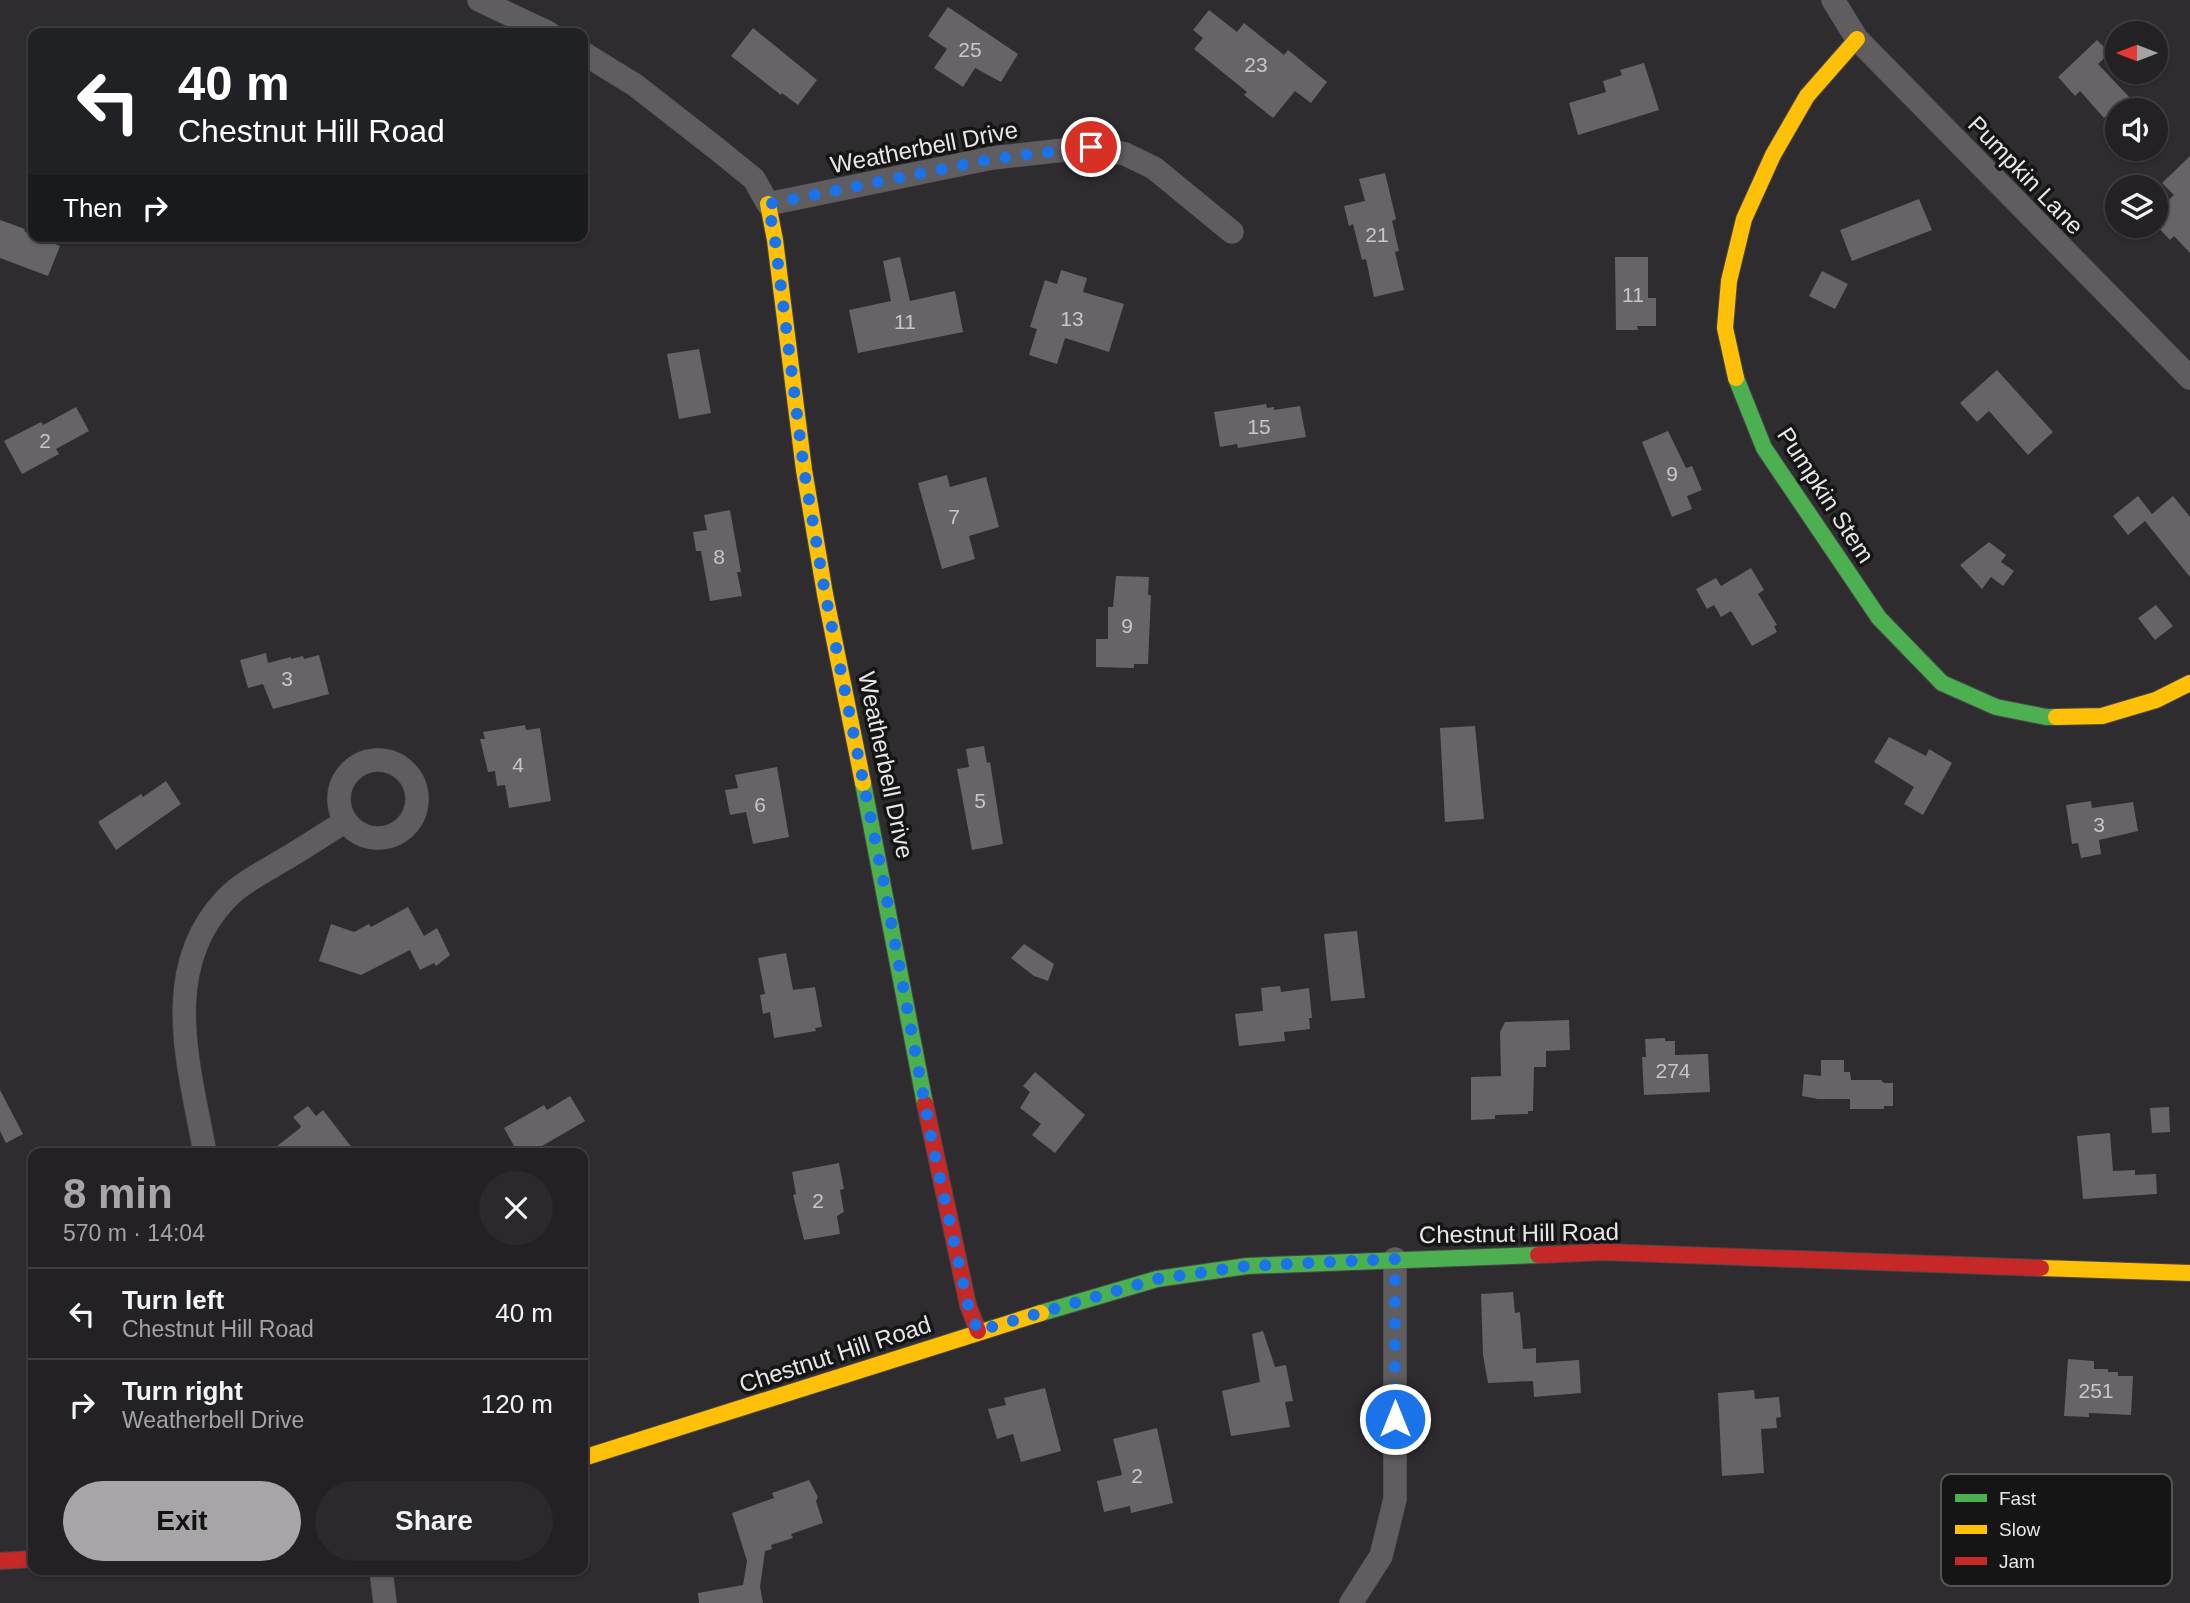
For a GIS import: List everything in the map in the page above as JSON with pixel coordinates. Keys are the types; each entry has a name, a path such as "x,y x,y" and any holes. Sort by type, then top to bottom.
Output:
{"street":[{"path":"480,0 539,28"},
{"name":"Pumpkin Lane","path":"1833,0 1857,39 2190,378"},
{"name":"Pumpkin Stem","path":"1857,39 1807,96 1773,155 1744,219 1729,281 1725,328 1739,389 1765,448 1879,618 1942,683 1996,708 2046,717 2102,716 2155,699 2190,683"},
{"name":"Weatherbell Drive","path":"588,56 635,85 754,179 768,204 775,240 804,470 825,593 883,879 932,1142 968,1305 978,1331"},
{"name":"Weatherbell Drive","path":"768,204 992,159 1091,147 1125,154 1154,168 1232,232"},
{"path":"204,1148 183,1022 184,987 192,951 204,928 226,899 256,875 346,821"},
{"name":"Chestnut Hill Road","path":"588,1456 978,1331 1157,1279 1268,1264 1604,1252 2190,1273"},
{"path":"1351,1603 1381,1556 1395,1499 1395,1259"},
{"path":"0,1561 28,1559"},
{"path":"382,1575 385,1603"}],"building":[{"path":"948,7 1018,54 1001,82 975,68 963,87 934,68 947,49 928,36"},
{"path":"1209,10 1237,32 1244,23 1284,55 1288,50 1327,82 1311,103 1295,91 1273,118 1244,95 1247,92 1194,49 1203,38 1193,30"},
{"path":"753,28 817,80 798,105 731,56"},
{"path":"2097,40 2105,48 2105,58 2098,64 2105,71 2105,84 2117,84 2130,98 2105,98 2104,118 2080,91 2075,96 2058,77"},
{"path":"1644,63 1659,110 1578,135 1569,103 1606,92 1603,81 1622,75 1620,70"},
{"path":"2190,156 2190,253 2174,236 2170,240 2168,238 2168,201 2174,195 2168,189 2168,177"},
{"path":"1385,173 1396,219 1392,221 1399,251 1395,252 1404,290 1374,297 1366,259 1362,260 1353,224 1349,226 1344,206 1365,201 1359,179"},
{"path":"1919,199 1932,230 1852,261 1840,230"},
{"path":"0,220 25,229 28,242 49,242 60,246 48,276 0,258"},
{"path":"900,257 910,301 955,291 963,332 858,353 849,310 891,301 883,261"},
{"path":"1615,257 1648,257 1648,298 1656,298 1656,326 1637,326 1638,330 1616,330"},
{"path":"1061,270 1087,278 1083,292 1124,304 1109,352 1065,338 1057,364 1029,355 1037,329 1030,327 1045,280 1057,284"},
{"path":"1822,271 1848,284 1835,309 1809,296"},
{"path":"699,349 711,413 679,419 667,354"},
{"path":"1997,370 2053,432 2028,455 1989,411 1977,422 1960,403"},
{"path":"1266,404 1267,408 1274,407 1274,410 1300,406 1306,437 1238,448 1237,444 1220,447 1214,412"},
{"path":"76,407 89,431 56,449 59,454 22,474 4,441 41,422 43,425"},
{"path":"1668,431 1686,468 1692,466 1702,490 1687,496 1692,509 1672,517 1642,442"},
{"path":"947,475 950,487 986,477 999,527 969,536 975,559 942,569 918,483"},
{"path":"2138,496 2152,514 2173,496 2190,517 2190,577 2145,521 2128,535 2113,516"},
{"path":"730,510 741,572 737,572 742,596 710,601 701,551 696,551 693,532 707,530 704,515"},
{"path":"1989,542 2006,555 2001,562 2014,571 2003,586 1991,577 1982,589 1960,565"},
{"path":"1751,568 1764,590 1758,594 1777,625 1774,626 1777,632 1752,646 1731,611 1721,617 1714,605 1707,609 1696,589 1716,578 1721,586"},
{"path":"1116,576 1149,577 1148,595 1151,595 1148,664 1134,664 1134,668 1096,667 1096,639 1108,639 1108,607 1113,607"},
{"path":"2156,605 2173,626 2155,640 2138,618"},
{"path":"266,653 268,663 291,657 303,656 304,659 319,655 329,694 273,709 263,684 248,688 240,660"},
{"path":"525,725 526,730 540,728 551,801 509,808 505,785 497,786 495,771 488,772 480,739 485,739 483,732"},
{"path":"1475,726 1484,819 1445,822 1440,728"},
{"path":"1889,737 1926,756 1929,749 1952,763 1923,815 1904,804 1914,787 1874,762"},
{"path":"984,746 987,763 990,762 1003,844 972,850 957,769 969,767 966,749"},
{"path":"777,767 789,837 753,844 746,812 730,815 725,790 738,788 735,775"},
{"path":"166,781 181,804 116,850 98,822"},
{"path":"2091,801 2092,808 2133,802 2138,831 2099,840 2101,854 2081,858 2078,843 2072,844 2066,805"},
{"path":"408,907 424,936 437,928 450,955 436,966 434,963 420,970 410,950 361,975 319,961 331,924 354,932 369,924 371,927"},
{"path":"1357,931 1365,998 1331,1001 1324,934"},
{"path":"1024,944 1054,964 1048,981 1034,976 1011,958"},
{"path":"786,953 793,990 815,987 822,1027 815,1028 816,1031 774,1038 770,1012 763,1014 760,995 765,994 758,958"},
{"path":"1280,986 1281,992 1309,988 1312,1018 1309,1018 1310,1029 1284,1032 1285,1041 1239,1046 1235,1014 1263,1011 1261,988"},
{"path":"1569,1020 1570,1050 1546,1051 1546,1067 1534,1067 1533,1111 1528,1111 1528,1114 1495,1115 1495,1119 1471,1120 1471,1077 1501,1076 1500,1032 1505,1022"},
{"path":"1665,1038 1665,1041 1675,1041 1675,1055 1708,1054 1710,1092 1644,1095 1642,1057 1646,1057 1645,1039"},
{"path":"1821,1060 1844,1060 1844,1072 1850,1072 1851,1080 1881,1080 1884,1083 1893,1083 1893,1106 1884,1106 1884,1109 1850,1109 1850,1099 1802,1096 1804,1074 1821,1076"},
{"path":"1035,1072 1085,1115 1055,1153 1032,1135 1041,1124 1020,1108 1030,1092 1023,1086"},
{"path":"0,1090 23,1134 6,1143 0,1131"},
{"path":"570,1096 585,1121 539,1148 515,1148 504,1128 544,1105 547,1110"},
{"path":"308,1106 316,1116 323,1110 352,1148 274,1148 301,1126 293,1117"},
{"path":"2169,1107 2170,1132 2152,1133 2150,1108"},
{"path":"2110,1133 2113,1171 2135,1170 2135,1175 2156,1174 2157,1194 2083,1199 2077,1136"},
{"path":"839,1163 844,1189 840,1190 844,1212 837,1216 840,1234 804,1240 793,1195 796,1194 792,1172"},
{"path":"1513,1292 1515,1313 1520,1312 1523,1349 1536,1348 1536,1363 1579,1360 1581,1393 1534,1397 1533,1381 1488,1383 1483,1355 1481,1294"},
{"path":"1263,1331 1275,1367 1286,1365 1293,1401 1285,1402 1290,1427 1231,1436 1222,1391 1260,1382 1252,1334"},
{"path":"2068,1359 2094,1361 2094,1369 2108,1369 2108,1372 2118,1372 2118,1376 2133,1376 2131,1415 2089,1413 2089,1417 2064,1416"},
{"path":"1045,1388 1061,1451 1021,1462 1013,1434 997,1439 988,1409 1006,1405 1004,1398"},
{"path":"1754,1390 1755,1399 1779,1397 1781,1417 1776,1418 1777,1428 1761,1429 1764,1473 1722,1476 1718,1393"},
{"path":"1157,1428 1173,1503 1131,1513 1130,1506 1104,1512 1097,1481 1122,1475 1113,1439"},
{"path":"809,1480 818,1497 816,1501 823,1523 791,1534 793,1538 771,1545 772,1549 765,1551 760,1587 763,1603 699,1603 698,1593 743,1585 747,1561 732,1513 774,1498 772,1493"}],"traffic: fast":[{"path":"1736,378 1764,448 1879,618 1942,683 1996,707 2056,717"},
{"path":"863,783 925,1104"},
{"path":"1041,1313 1157,1279 1247,1266 1538,1255"}],"traffic: slow":[{"path":"1736,378 1725,328 1729,281 1744,219 1773,155 1807,96 1857,39"},
{"path":"768,204 775,240 804,470 825,594 863,783"},
{"path":"2056,717 2102,716 2156,700 2190,683"},
{"path":"2041,1268 2190,1273"},
{"path":"588,1456 1041,1313"}],"traffic: jam":[{"path":"925,1104 968,1305 978,1331"},
{"path":"1538,1255 1604,1252 2041,1268"},
{"path":"0,1561 28,1559"}],"route":[{"path":"1091,147 992,159 768,204 775,240 804,470 825,593 883,879 932,1142 968,1305 978,1331 1157,1279 1278,1263 1395,1259 1395,1419"}]}
